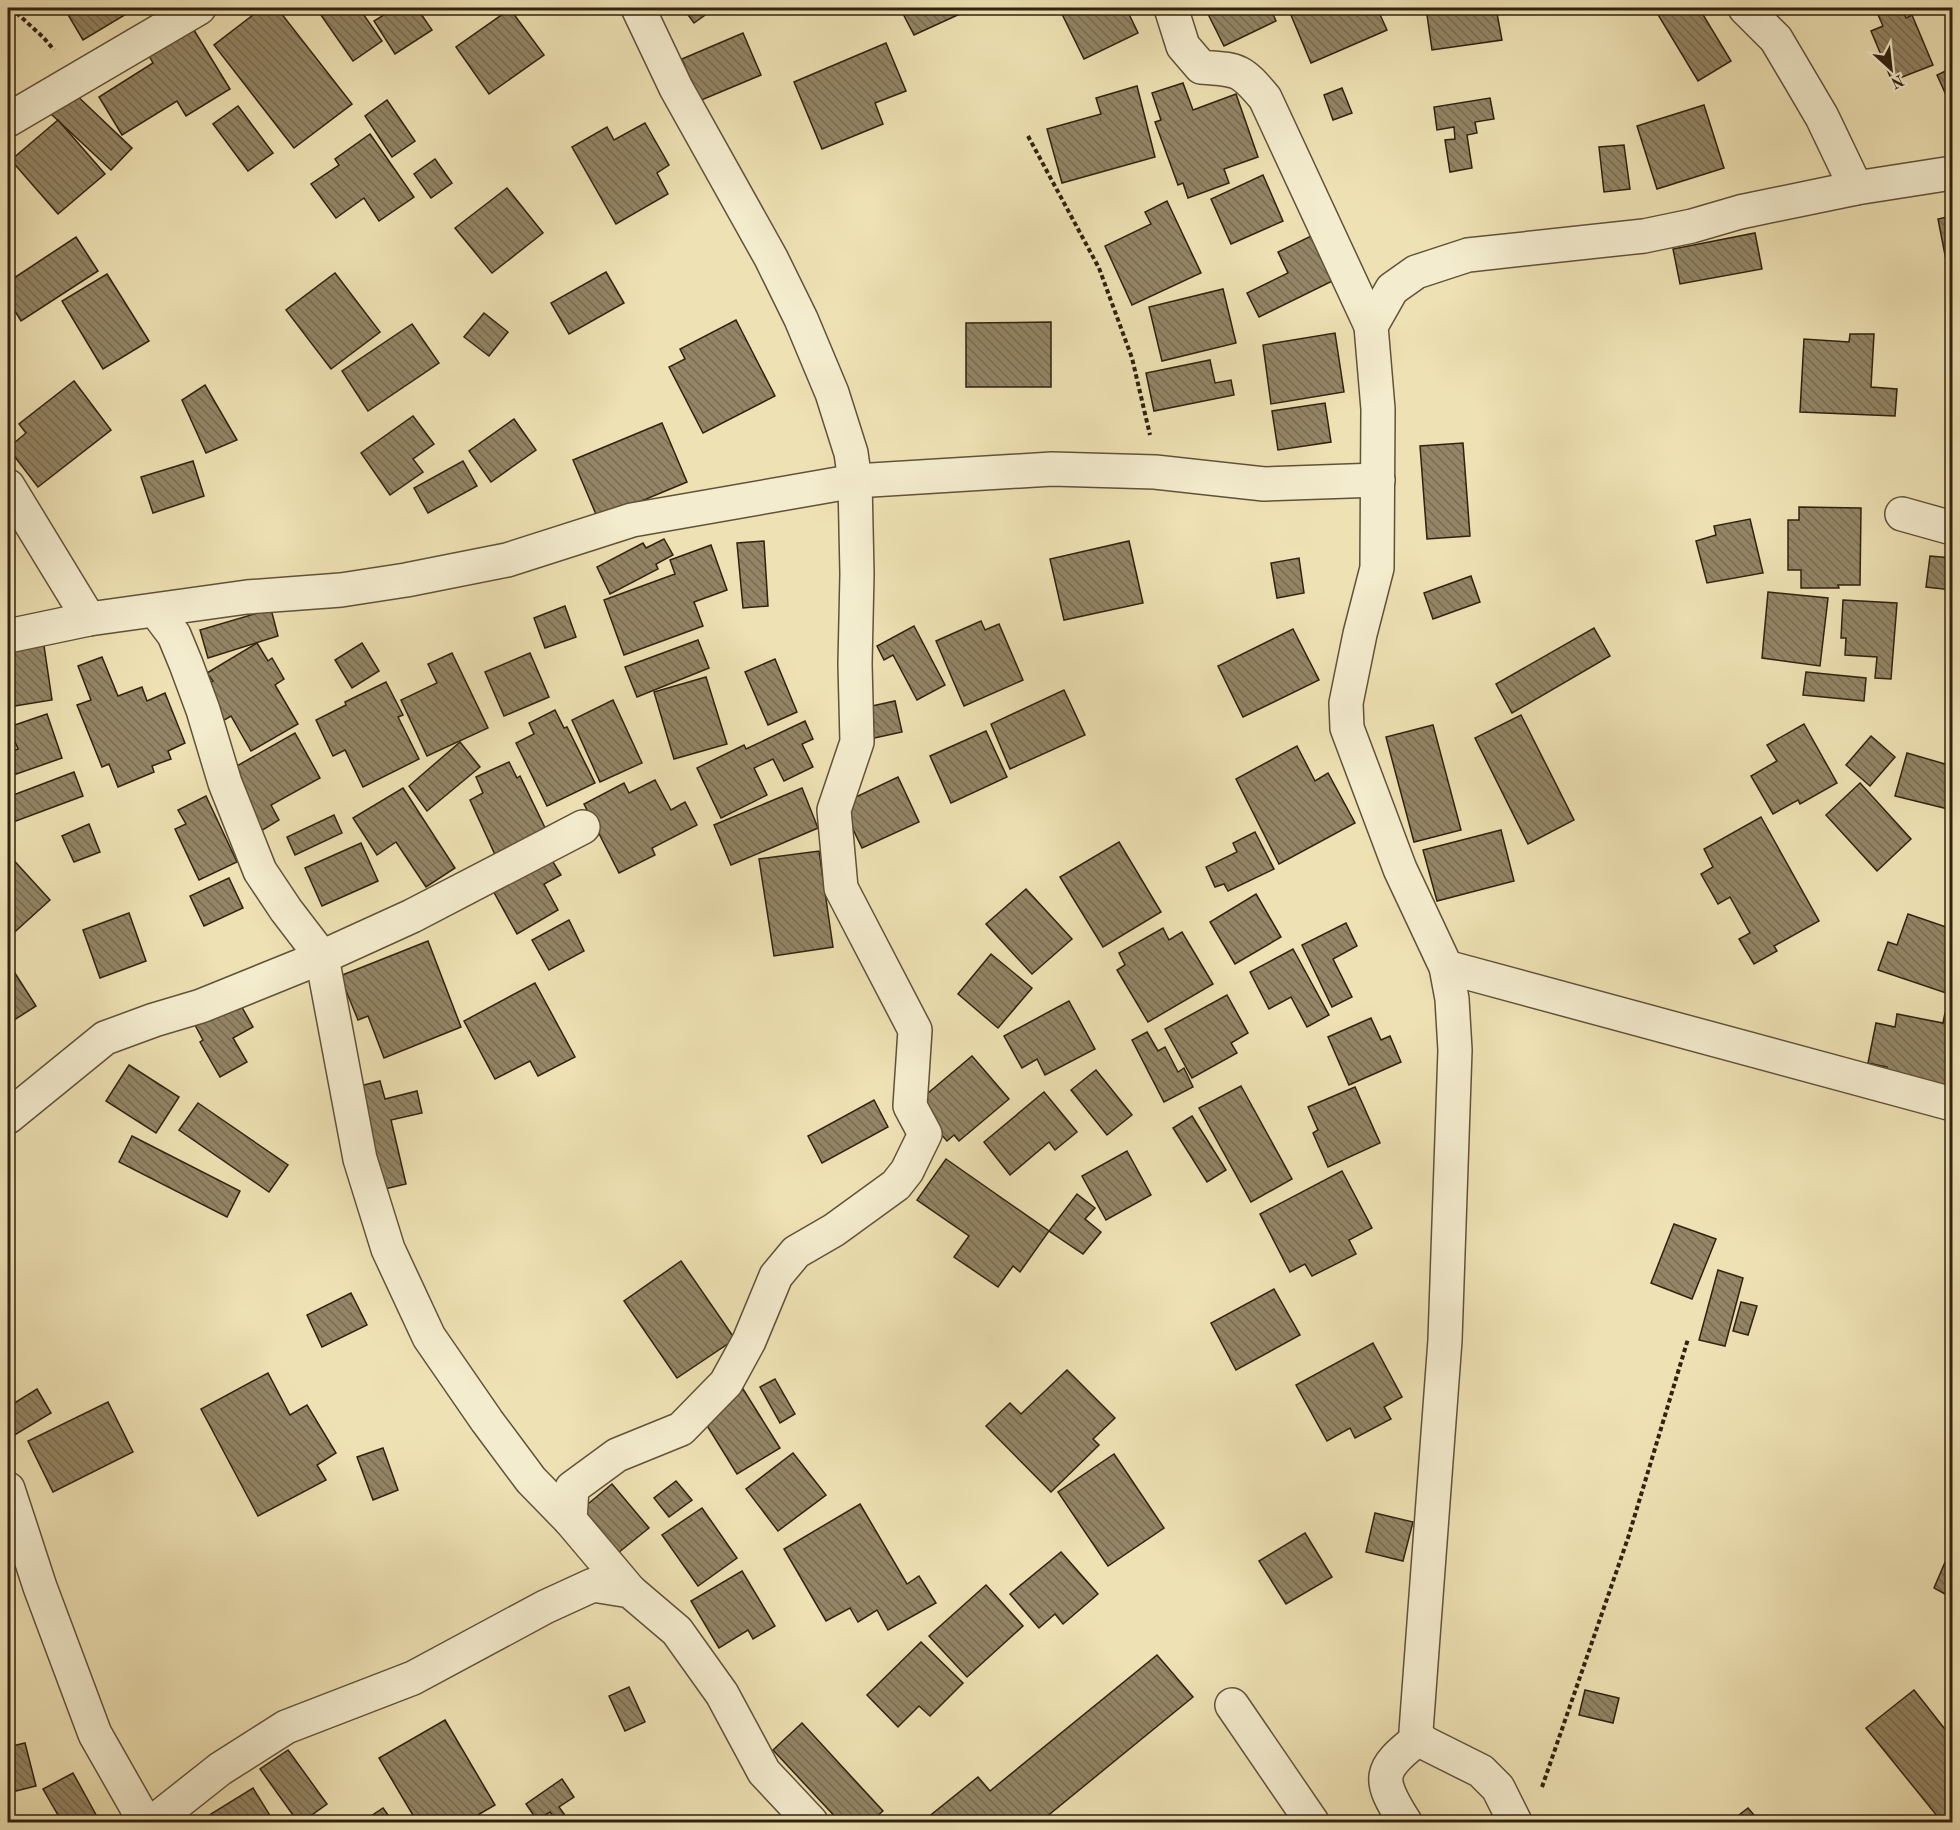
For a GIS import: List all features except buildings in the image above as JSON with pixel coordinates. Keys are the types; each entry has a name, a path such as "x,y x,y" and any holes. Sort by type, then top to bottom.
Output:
{"street":[{"path":"8,120 152,33 199,8"},
{"path":"570,1520 573,1488 617,1455 681,1429 726,1383 749,1341 776,1276 796,1252 834,1230 896,1185 907,1171 925,1134 910,1106 915,1030 841,888 834,810 857,742 855,664 857,574 855,481 851,453 832,393 801,319 771,258 676,88 638,8"},
{"path":"1171,8 1183,46 1201,67 1234,70 1249,79 1265,98 1371,326 1378,408 1377,568 1346,703 1347,728 1400,869 1446,967 1452,999 1455,1050 1446,1329 1416,1731 1425,1743 1480,1771 1498,1788 1515,1822"},
{"path":"1745,8 1776,39 1822,117 1856,188"},
{"path":"1371,326 1392,289 1416,272 1468,255 1644,236 1692,226 1740,212 1856,188 1953,172"},
{"path":"8,636 89,619 247,597 342,590 406,580 507,560 632,520 855,481 1052,470 1155,472 1264,484 1378,480"},
{"path":"8,486 89,619"},
{"path":"1902,514 1953,528"},
{"path":"156,611 174,635 203,710 225,783 260,871 322,957 360,1159 388,1249 429,1337 531,1480 570,1520 630,1592 677,1631 722,1694 764,1772 811,1822"},
{"path":"8,1117 105,1038 201,1006 322,957 412,916 583,827"},
{"path":"1446,967 1953,1104"},
{"path":"8,1489 40,1587 94,1734 145,1822"},
{"path":"153,1822 220,1769 286,1727 413,1678 545,1607 593,1585 630,1592"},
{"path":"1232,1705 1312,1822"},
{"path":"1405,1822 1387,1790 1385,1775 1390,1764 1399,1754 1419,1738"}],"path":[{"path":"11,8 43,37 77,79"},
{"path":"1028,136 1099,268 1132,358 1149,430 1155,472"},
{"path":"1541,1789 1628,1538 1688,1339"}]}
